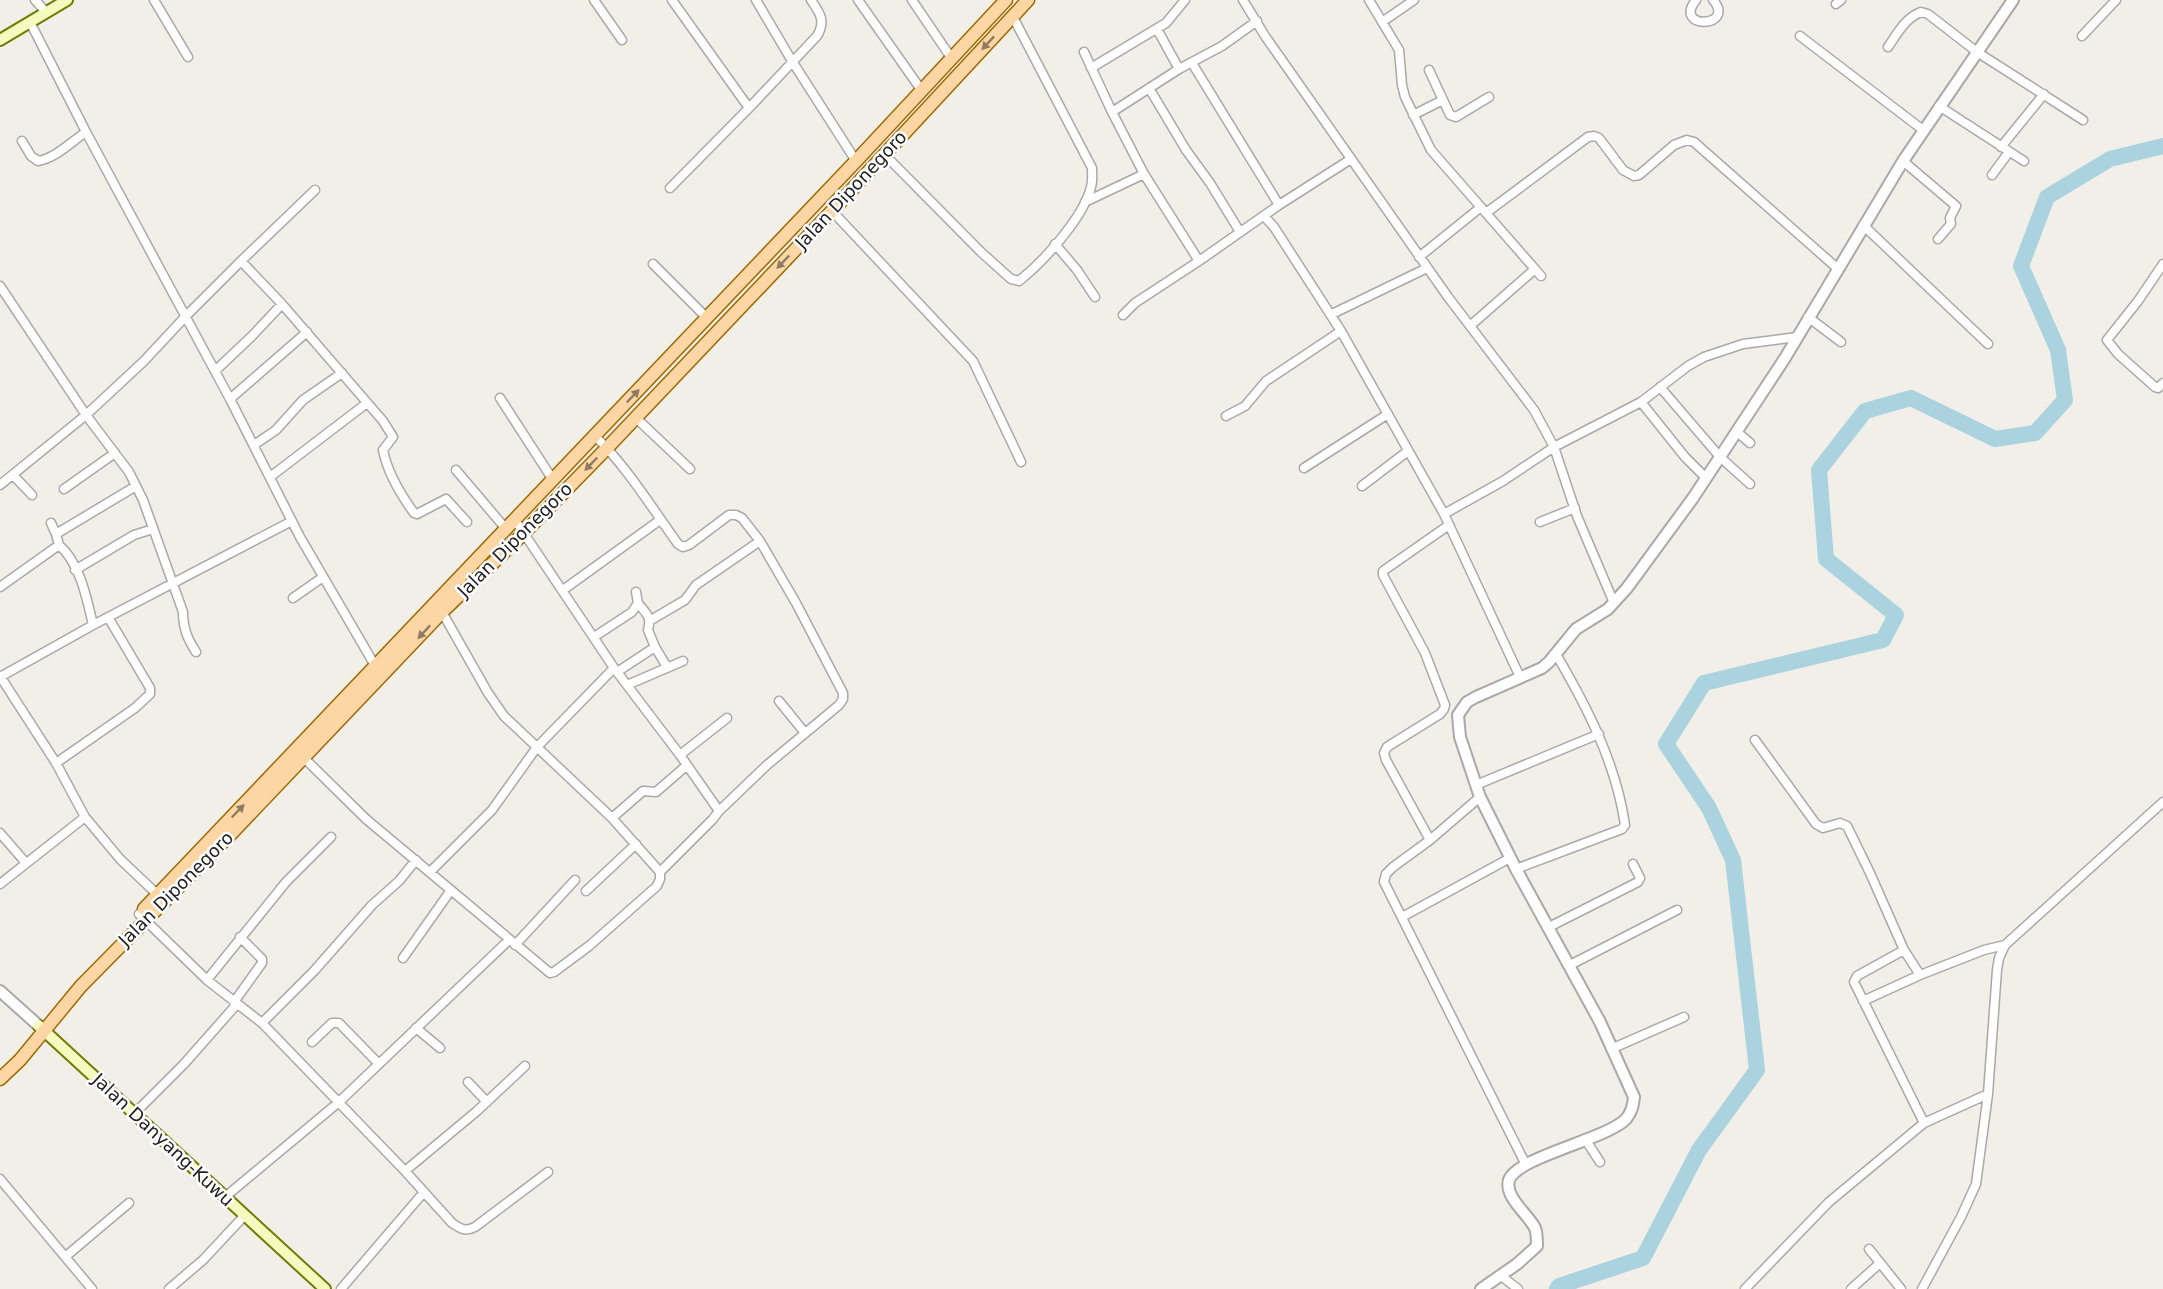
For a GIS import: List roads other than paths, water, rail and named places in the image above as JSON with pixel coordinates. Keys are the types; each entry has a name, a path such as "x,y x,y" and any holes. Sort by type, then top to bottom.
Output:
{"main road":[{"path":"0,40 67,0"},
{"name":"Jalan Diponegoro","path":"0,1079 102,952 142,917 378,672 511,524 1006,0"},
{"name":"Jalan Diponegoro","path":"378,672 524,533 832,211 1028,0"},
{"name":"Jalan Diponegoro","path":"142,917 158,895 300,754"},
{"name":"Jalan Diponegoro","path":"0,1068 42,1028"},
{"name":"Jalan Danyang-Kuwu","path":"42,1028 325,1289"}],"street":[{"path":"35,0 46,12"},
{"path":"154,0 188,57"},
{"path":"594,0 622,40"},
{"path":"672,0 749,108"},
{"path":"756,0 856,161"},
{"path":"670,188 749,108 822,29 823,20 811,0"},
{"path":"858,0 922,91"},
{"path":"912,0 952,58"},
{"path":"1091,68 1166,23 1185,0"},
{"path":"1244,0 1426,268 1534,410 1554,447 1575,508 1614,603"},
{"path":"1369,0 1399,50 1402,85 1413,115 1431,150 1541,276"},
{"path":"1382,22 1414,0"},
{"path":"1694,1 1692,13 1696,20 1703,23 1711,22 1716,16 1718,8 1714,0"},
{"path":"1481,1289 1537,1246 1535,1228 1511,1195 1508,1186 1512,1176 1526,1165 1625,1120 1633,1106 1634,1097 1570,965 1510,858 1480,797 1460,737 1458,715 1467,702 1542,668 1576,629 1600,615 1614,603 1641,569 1706,478 1797,337 1903,161 2013,0"},
{"path":"2082,36 2116,0"},
{"path":"1888,47 1902,26 1914,15 1921,12 1928,14 1977,52 2083,120"},
{"path":"884,154 982,253 1011,279 1019,281 1069,229 1085,202 1093,180 1092,168 1012,17"},
{"path":"1112,112 1179,69 1222,46 1257,21"},
{"path":"30,22 292,520 378,672"},
{"path":"1157,29 1179,69"},
{"path":"1800,36 1923,130"},
{"path":"1084,52 1144,174 1199,261"},
{"path":"1192,63 1279,205"},
{"path":"1429,69 1450,115 1456,117 1489,97"},
{"path":"1149,88 1186,150 1210,183 1240,232"},
{"path":"1992,174 2005,149 2044,94"},
{"path":"1413,115 1443,100"},
{"path":"1939,106 2024,161"},
{"path":"22,141 31,156 38,160 46,159 86,132"},
{"path":"1419,257 1588,137 1599,138 1623,170 1634,176 1640,175 1680,141 1694,142 1837,268"},
{"path":"1123,315 1135,303 1351,159"},
{"path":"1903,161 1956,207 1950,218 1951,224 1938,239"},
{"path":"1085,202 1144,174"},
{"path":"0,484 86,415 144,361 241,261 315,190"},
{"path":"832,211 973,361 1021,462"},
{"path":"1264,216 1274,227 1332,314 1444,514 1520,677"},
{"path":"1863,225 1989,344"},
{"path":"1055,243 1095,297"},
{"path":"241,261 307,332 392,435 383,452 395,483 414,513 417,514 446,499 467,522"},
{"path":"653,264 707,318"},
{"path":"2163,264 2138,301 2107,340 2118,354 2155,387 2158,388 2163,383"},
{"path":"1332,314 1426,268"},
{"path":"1470,326 1492,309 1535,268"},
{"path":"0,286 136,486 183,612 182,625 196,652"},
{"path":"215,371 282,304"},
{"path":"1809,317 1841,342"},
{"path":"1226,416 1245,406 1266,381 1341,331"},
{"path":"230,399 307,332"},
{"path":"1444,514 1503,481 1554,447 1641,402 1688,366 1704,357 1743,344 1797,337"},
{"path":"254,445 276,430 303,400 342,373"},
{"path":"1660,387 1719,457 1750,484"},
{"path":"500,398 553,480"},
{"path":"1641,402 1685,457 1706,478"},
{"path":"270,477 367,403"},
{"path":"1304,468 1388,414"},
{"path":"635,417 690,469"},
{"path":"1736,431 1750,443"},
{"path":"595,436 607,447 678,544 683,547 729,515 742,518 760,541 796,603 843,693 843,699 839,705 718,811 691,843 660,872"},
{"path":"1362,486 1408,451"},
{"path":"64,489 115,453"},
{"path":"456,470 511,524 524,533 615,670 680,754 718,811"},
{"path":"13,475 32,495"},
{"path":"56,534 136,486"},
{"path":"1540,522 1575,508"},
{"path":"158,895 120,859 85,817 56,763 0,677 292,520"},
{"path":"563,590 660,520"},
{"path":"51,523 59,545 85,587 93,625"},
{"path":"1444,710 1443,696 1425,653 1383,576 1383,571 1449,525"},
{"path":"75,570 135,535 153,530"},
{"path":"667,667 648,630 651,620 685,600 696,585 760,541"},
{"path":"0,586 59,545"},
{"path":"292,598 323,577"},
{"path":"636,592 638,603 651,620"},
{"path":"594,637 632,612 638,603"},
{"path":"300,754 366,819 550,973 589,946 657,886 660,872 636,844 559,765 504,716 488,693 442,612"},
{"path":"56,763 135,708 150,694 150,688 108,617"},
{"path":"430,872 492,810 537,747 615,670 655,647"},
{"path":"1516,869 1624,827 1612,772 1599,734 1556,654"},
{"path":"627,686 683,660"},
{"path":"779,701 805,733"},
{"path":"1444,710 1458,715"},
{"path":"1430,840 1384,753 1387,747 1444,710"},
{"path":"680,754 727,718"},
{"path":"1476,785 1599,734"},
{"path":"1755,740 1816,824 1823,828 1840,823 1847,826 1904,950 1920,975"},
{"path":"612,818 643,790 656,792 686,766"},
{"path":"1480,797 1386,874 1384,882 1526,1165"},
{"path":"1922,1289 1976,1184 1988,1094 1996,970 2005,945 2163,802"},
{"path":"0,884 85,817"},
{"path":"0,833 26,863"},
{"path":"207,980 286,882 331,837"},
{"path":"586,891 636,844"},
{"path":"1402,917 1510,858"},
{"path":"262,1023 314,971 416,860"},
{"path":"1549,927 1638,882 1640,878 1633,864"},
{"path":"225,1197 339,1102 416,1028 512,942 575,880"},
{"path":"403,958 451,890"},
{"path":"1570,965 1677,910"},
{"path":"142,917 207,980 262,1023 461,1230 469,1230 548,1172"},
{"path":"135,1113 184,1064 235,1003 262,963 262,959 240,937"},
{"path":"1863,1001 1920,975 1984,950 2005,945"},
{"path":"1904,950 1857,976 1854,982 1924,1123"},
{"name":"Jalan Danyang-Kuwu","path":"0,991 42,1028"},
{"path":"1611,1049 1684,1017"},
{"path":"312,1042 332,1023 339,1023 378,1064"},
{"path":"416,1028 440,1048"},
{"path":"405,1170 487,1102 525,1066"},
{"path":"468,1082 487,1102"},
{"path":"1745,1289 1829,1202 1924,1123 1988,1094"},
{"path":"1585,1139 1600,1162"},
{"path":"0,1179 92,1289"},
{"path":"341,1289 424,1192"},
{"path":"65,1257 129,1203"},
{"path":"169,1289 203,1260 244,1215"},
{"path":"1869,1249 1901,1289"},
{"path":"1851,1289 1879,1264"},
{"path":"1500,1275 1518,1289"}],"waterway":[{"path":"1557,1289 1559,1286 1643,1258 1699,1150 1757,1070 1733,860 1709,808 1666,744 1704,683 1883,640 1896,615 1826,559 1819,470 1865,411 1911,398 1995,439 2035,433 2065,400 2058,350 2021,266 2047,197 2110,159 2163,146"}]}
